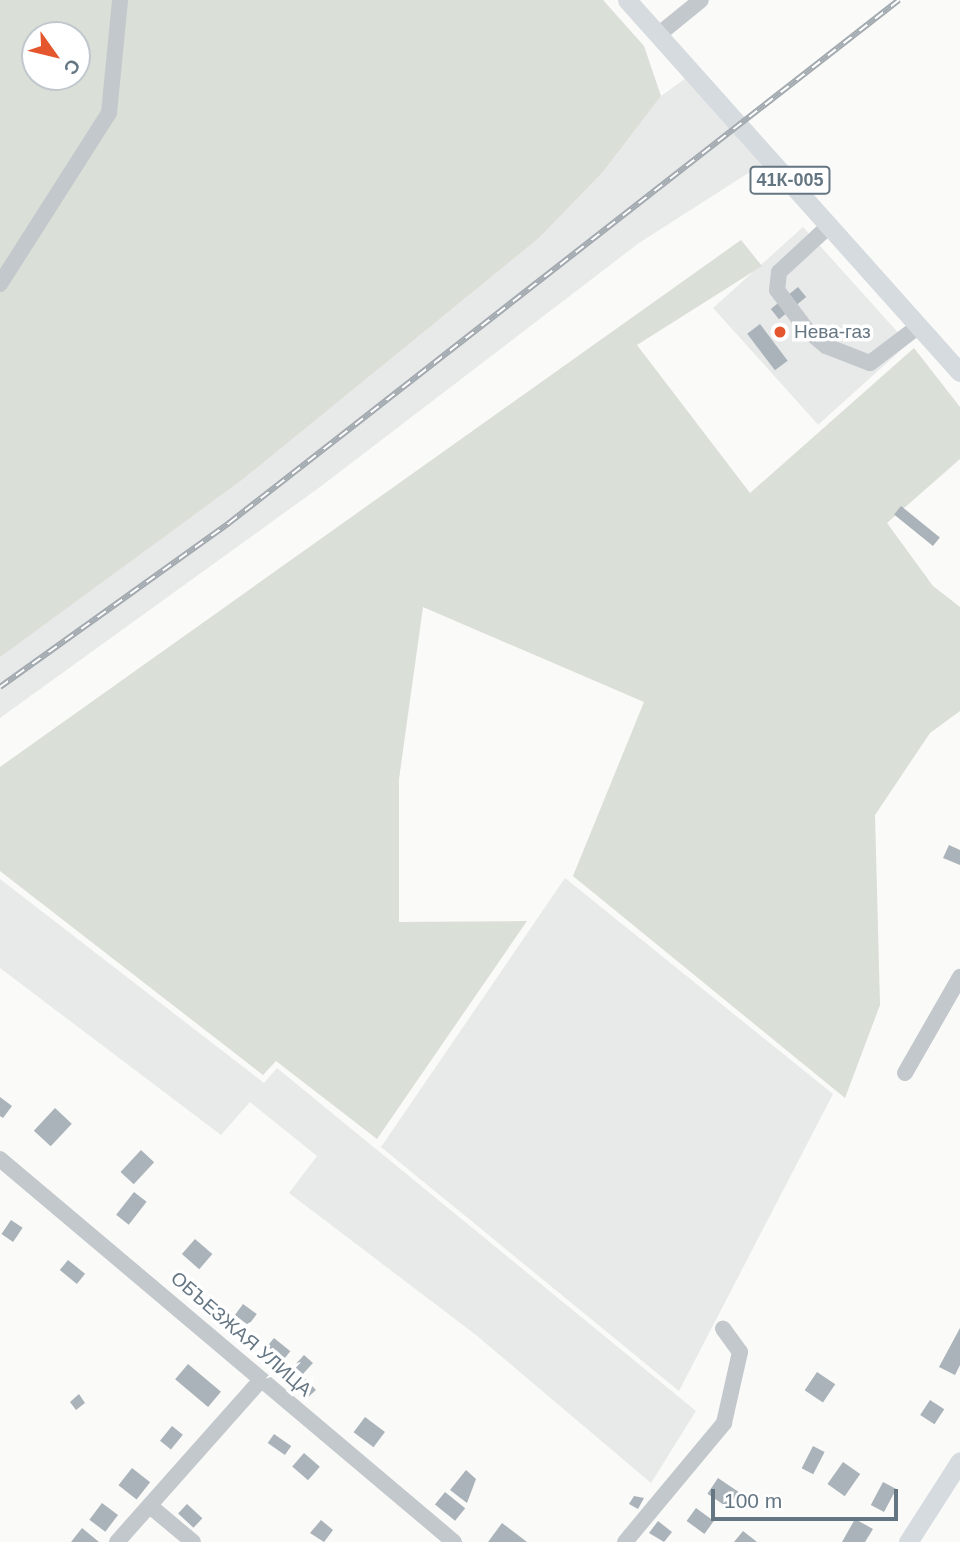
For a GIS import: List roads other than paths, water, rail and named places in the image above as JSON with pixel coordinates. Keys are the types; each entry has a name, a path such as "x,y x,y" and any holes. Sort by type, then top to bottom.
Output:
{"main road":[{"name":"41К-005","path":"627,0 960,372"},
{"path":"908,1542 960,1461"}],"street":[{"path":"0,284 109,113 120,0"},
{"path":"658,35 701,0"},
{"path":"830,225 779,272 777,290 807,330 826,346 870,363 919,326"},
{"path":"905,1073 960,977"},
{"name":"ОБЪЕЗЖАЯ УЛИЦА","path":"0,1158 454,1542"},
{"path":"625,1542 724,1423 740,1352 723,1329"},
{"path":"117,1542 261,1380"},
{"path":"150,1506 193,1542"}],"railway":[{"path":"0,687 229,523 899,0"}],"place":[{"name":"Нева-газ","path":"780,332"}]}
